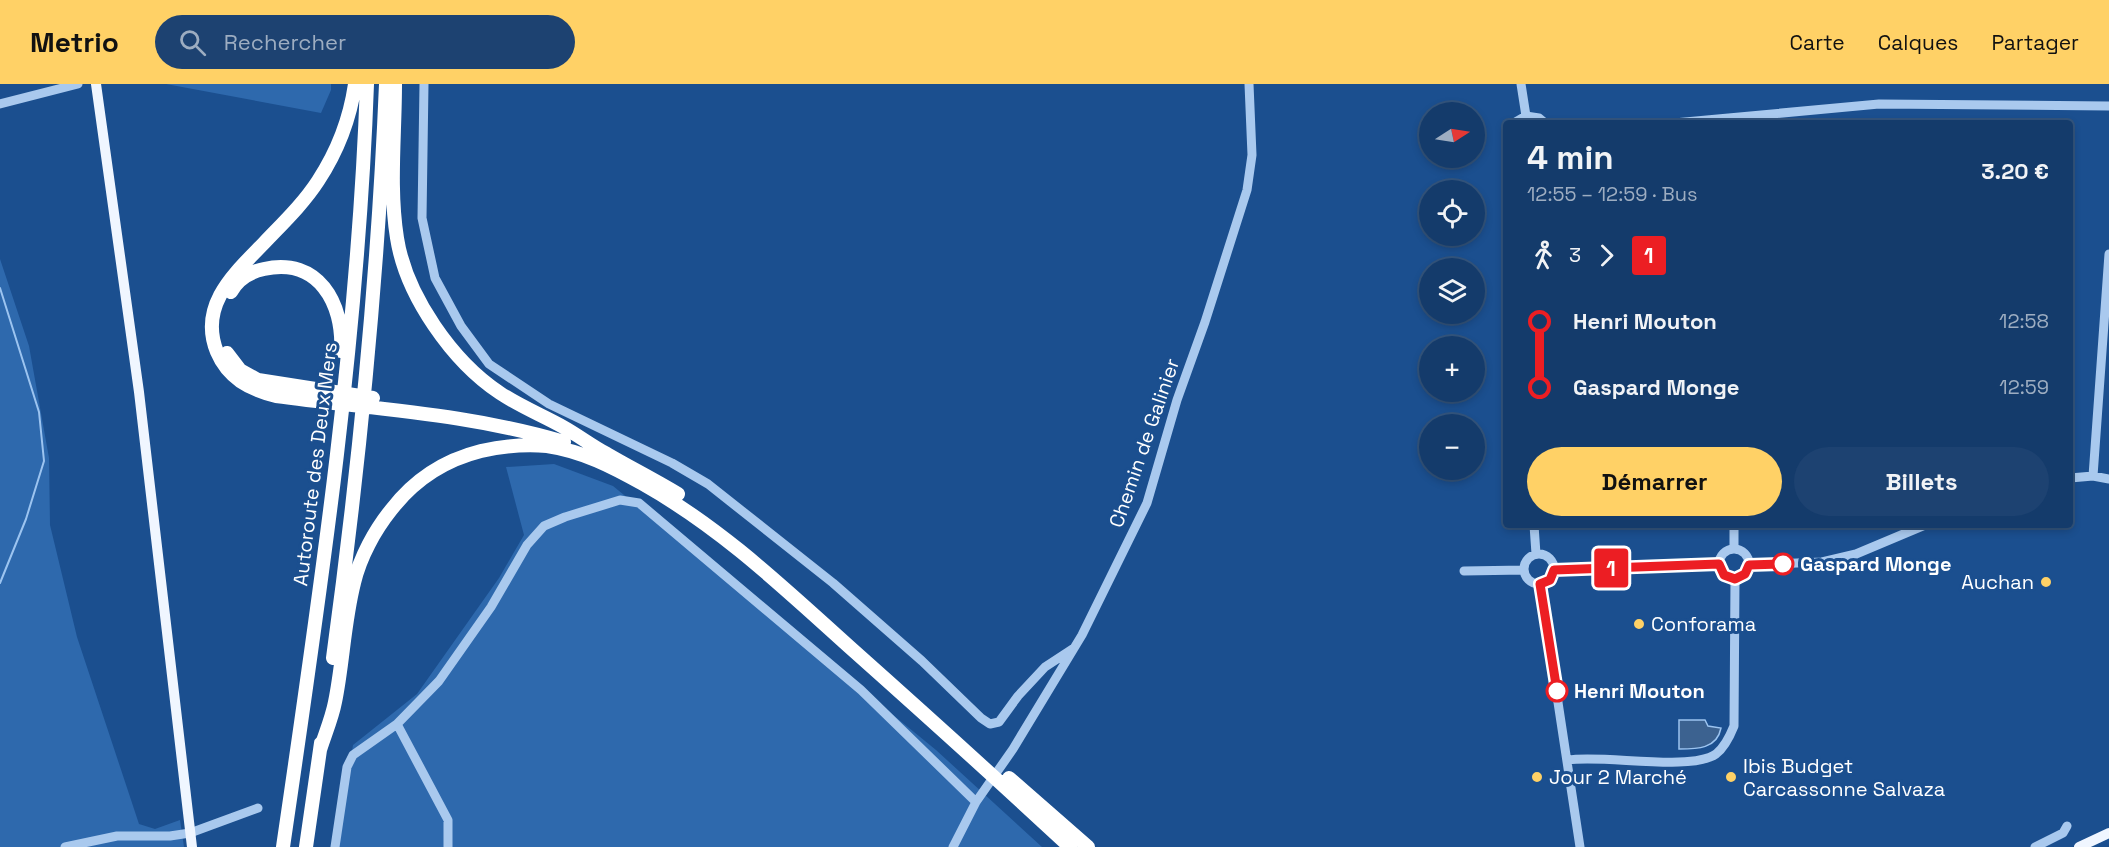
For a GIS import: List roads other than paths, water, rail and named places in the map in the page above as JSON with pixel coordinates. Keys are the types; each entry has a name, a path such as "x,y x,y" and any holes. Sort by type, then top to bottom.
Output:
{"highway":[{"path":"356,84 347,122 329,162 304,200 229,279 221,292 213,317 212,334 221,362 239,382 269,394 320,396 501,418 565,438 606,454"},
{"name":"Autoroute des Deux Mers","path":"283,847 321,583 345,391 362,194 367,84"},
{"name":"Autoroute des Deux Mers","path":"306,847 344,577 368,357 386,84"},
{"path":"395,84 394,198 397,240 402,258 425,311 449,346 479,378 501,394 564,427 606,454 689,500 735,535 1088,847"},
{"path":"320,396 258,380 240,370 229,356 221,336 223,311 233,288 250,273 271,267 295,268 319,281 327,291 338,314 342,340 340,368 345,391"},
{"path":"395,405 532,432 587,450 679,504 729,541 974,758 1070,847"},
{"path":"320,750 335,705 354,582 378,528 407,491 435,469 455,459 505,446 525,445 566,450 613,467"}],"main road":[{"path":"96,84 137,381 192,847"},
{"path":"2084,845 2109,828"},
{"path":"2084,845 2109,833"}],"street":[{"path":"0,105 78,84"},
{"path":"424,84 422,218 435,278 461,326 489,364 549,404 672,463 708,484 833,583 990,724 999,722 1018,696 1045,667 1074,648"},
{"name":"Chemin de Galinier","path":"953,847 975,802 1013,749 1074,648 1147,504 1177,400 1247,190 1252,155 1249,84"},
{"path":"1521,84 1526,116"},
{"path":"1736,120 1880,104 2109,106"},
{"path":"1519,120 1526,116 1541,120"},
{"path":"2093,476 2109,254"},
{"path":"2073,477 2093,476 2109,479"},
{"path":"335,847 346,767 353,755 397,724 439,681 491,607 527,545 544,526 620,500 639,503 861,690 975,802"},
{"path":"1534,528 1536,554"},
{"path":"1734,528 1734,549"},
{"path":"1749,565 1822,562 1856,554 1918,528"},
{"path":"1734,549 1745,553 1749,565 1745,574 1735,579 1724,575 1719,564 1723,553 1734,549"},
{"path":"1536,554 1547,556 1554,570 1550,580 1540,584 1529,581 1524,570 1525,563 1536,554"},
{"path":"1554,570 1719,564"},
{"path":"1464,571 1524,570"},
{"path":"1568,760 1695,761 1716,754 1728,741 1734,726 1735,579"},
{"path":"1540,584 1580,847"},
{"path":"397,724 448,820 448,847"},
{"path":"65,847 117,836 170,836 190,833 258,808"},
{"path":"2035,847 2063,833 2067,826"}],"waterway":[{"path":"0,288 39,412 44,461 26,519 0,583"}],"place":[{"name":"Gaspard Monge","path":"1783,564"},
{"name":"Auchan","path":"2046,582"},
{"name":"Conforama","path":"1639,624"},
{"name":"Henri Mouton","path":"1557,691"},
{"name":"Jour 2 Marché","path":"1537,777"},
{"name":"Ibis Budget Carcassonne Salvaza","path":"1731,777"}]}
